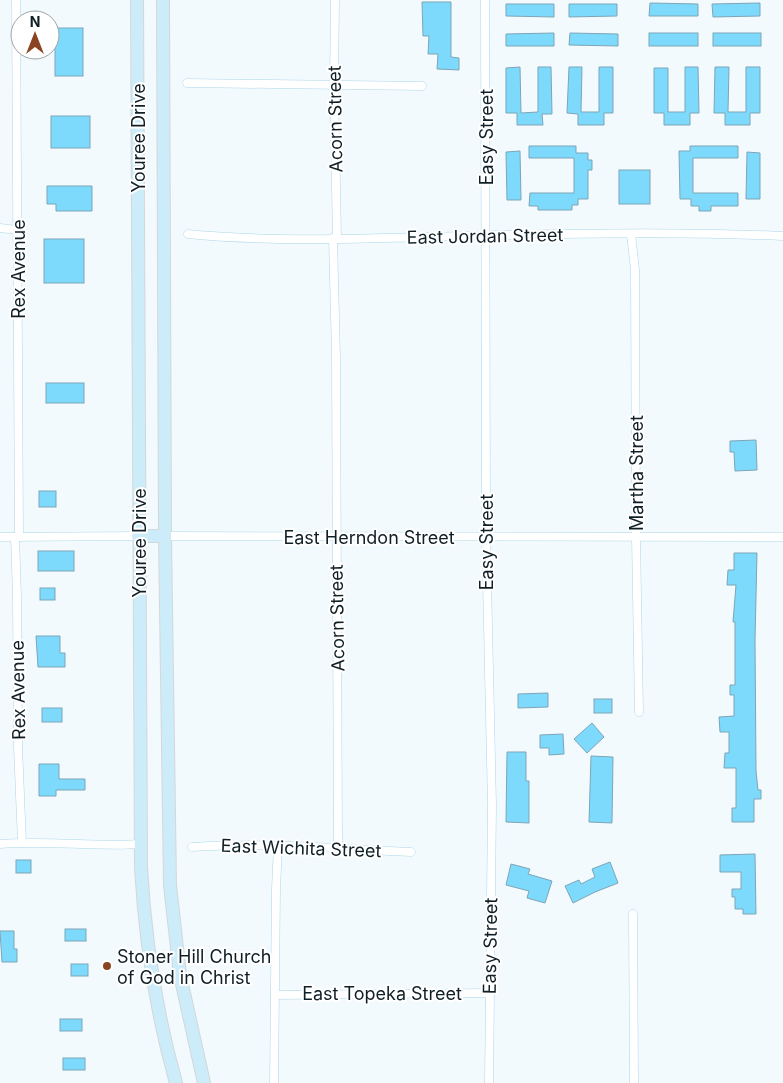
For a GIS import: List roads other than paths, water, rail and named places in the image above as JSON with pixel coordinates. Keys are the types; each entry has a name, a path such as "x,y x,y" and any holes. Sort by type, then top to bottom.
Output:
{"main road":[{"name":"Youree Drive","path":"137,0 140,844 146,938 160,1021 176,1083"},
{"name":"Youree Drive","path":"163,0 165,536 170,894 180,975 204,1083"},
{"path":"138,536 165,536"}],"street":[{"name":"Rex Avenue","path":"16,0 18,747 22,843"},
{"name":"Acorn Street","path":"335,0 338,847"},
{"name":"Easy Street","path":"485,0 486,538 492,789 489,1083"},
{"path":"187,83 422,86"},
{"path":"0,228 18,230"},
{"name":"East Jordan Street","path":"188,234 217,237 335,238 631,234 783,236"},
{"name":"Martha Street","path":"631,234 635,270 639,712"},
{"path":"0,537 138,536"},
{"name":"East Herndon Street","path":"165,536 783,537"},
{"path":"0,844 118,846 140,844"},
{"name":"East Wichita Street","path":"192,847 230,845 338,847 411,852"},
{"path":"274,1083 278,846"},
{"path":"633,914 634,1083"},
{"name":"East Topeka Street","path":"275,995 490,993"}],"place":[{"name":"Stoner Hill Church of God in Christ","path":"107,966"}]}
